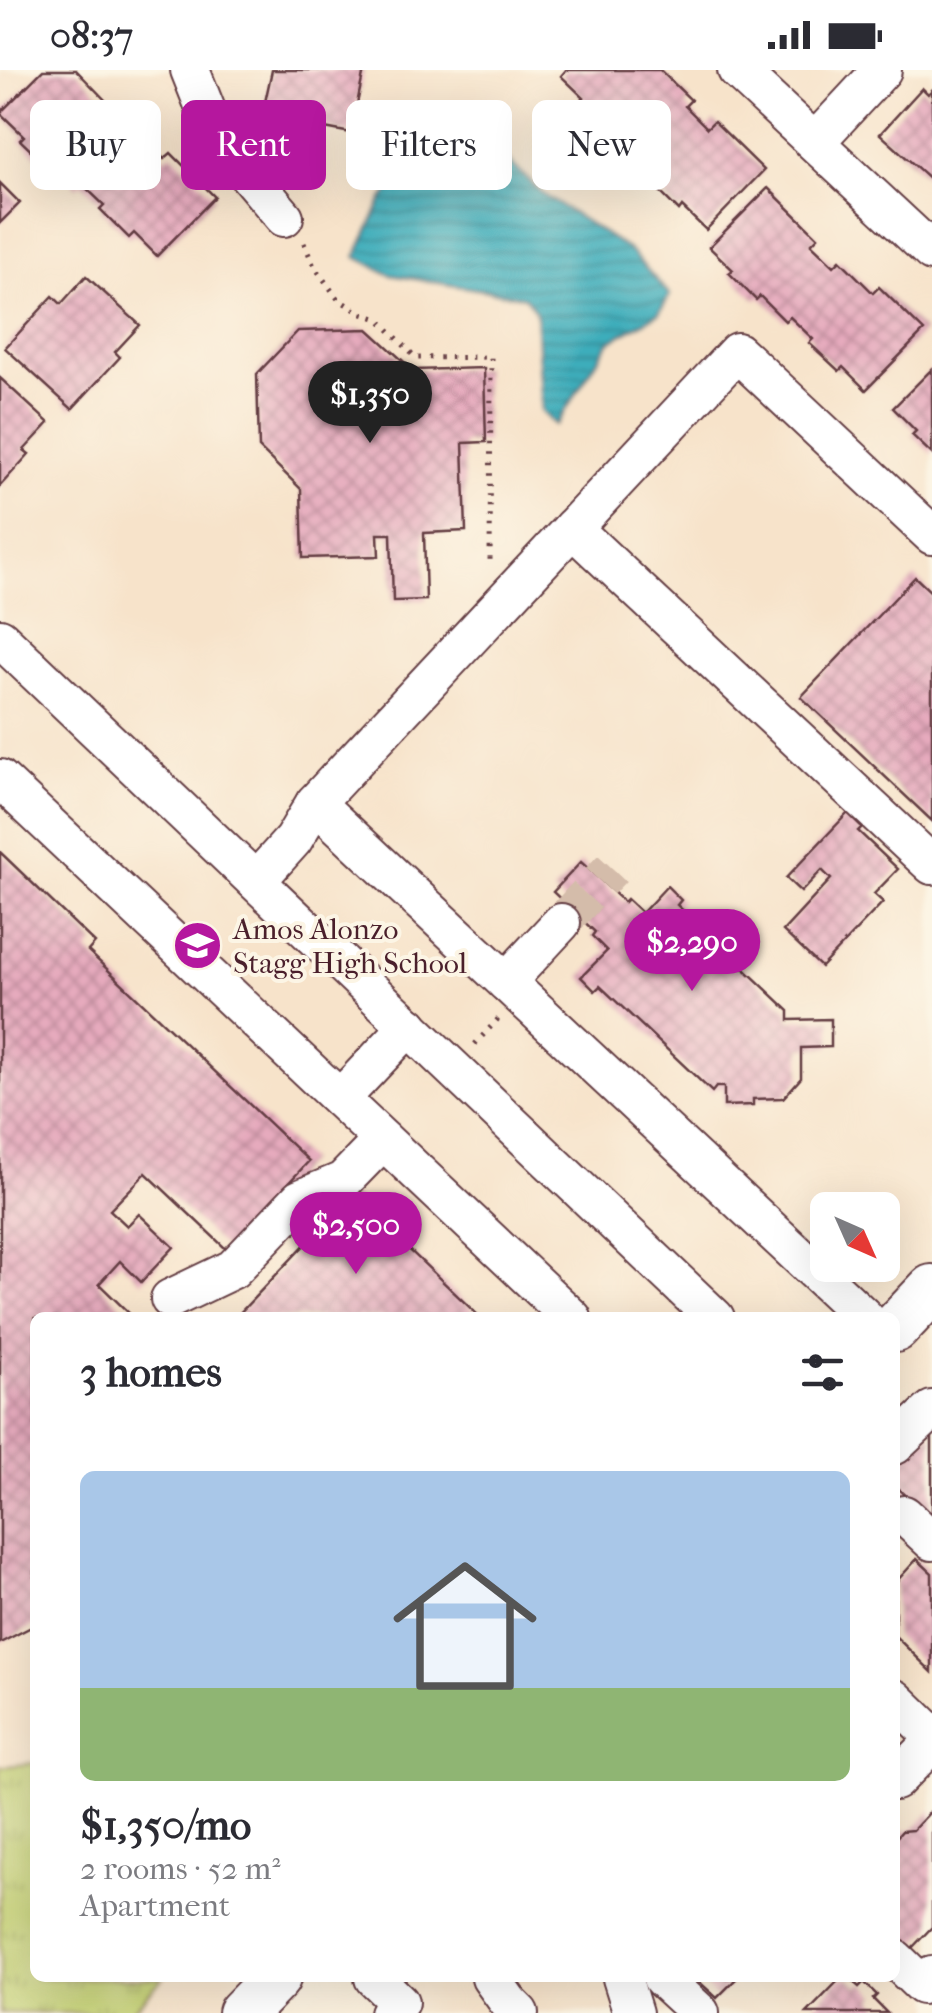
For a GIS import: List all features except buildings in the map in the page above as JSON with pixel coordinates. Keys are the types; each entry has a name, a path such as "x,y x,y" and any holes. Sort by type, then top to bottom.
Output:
{"main road":[{"path":"900,1323 932,1290"},
{"path":"242,2013 272,1982"}],"street":[{"path":"190,70 217,138 284,217"},
{"path":"737,70 932,252"},
{"path":"815,142 882,70"},
{"path":"256,881 294,840 315,802 737,352 932,535"},
{"path":"572,528 932,865"},
{"path":"0,638 709,1312"},
{"path":"0,780 566,1312"},
{"path":"315,802 859,1312"},
{"path":"513,988 562,923"},
{"path":"340,1100 409,1026"},
{"path":"170,1298 233,1269 300,1199 344,1181 383,1140"},
{"path":"900,1441 932,1410"},
{"path":"900,1517 932,1541"},
{"path":"900,1704 932,1735"},
{"path":"900,1776 932,1743"},
{"path":"900,1964 922,1985 932,1975"},
{"path":"378,1982 399,2002 389,2013"},
{"path":"494,1982 519,2013"},
{"path":"623,1982 633,2013"},
{"path":"666,1982 700,2013"}],"path":[{"path":"284,217 338,299 380,319 416,358 491,357 490,564"}],"green space":[{"path":"30,1764 30,1982 159,1982 130,2013 0,2013 0,1767"}],"water":[{"path":"512,164 532,183 532,190 539,190 629,250 670,295 659,313 609,342 556,425 542,412 536,312 525,297 391,275 356,257 391,190 512,190"}],"tunnel":[{"path":"561,923 612,868"}],"place":[{"name":"Amos Alonzo Stagg High School","path":"198,946"}]}
